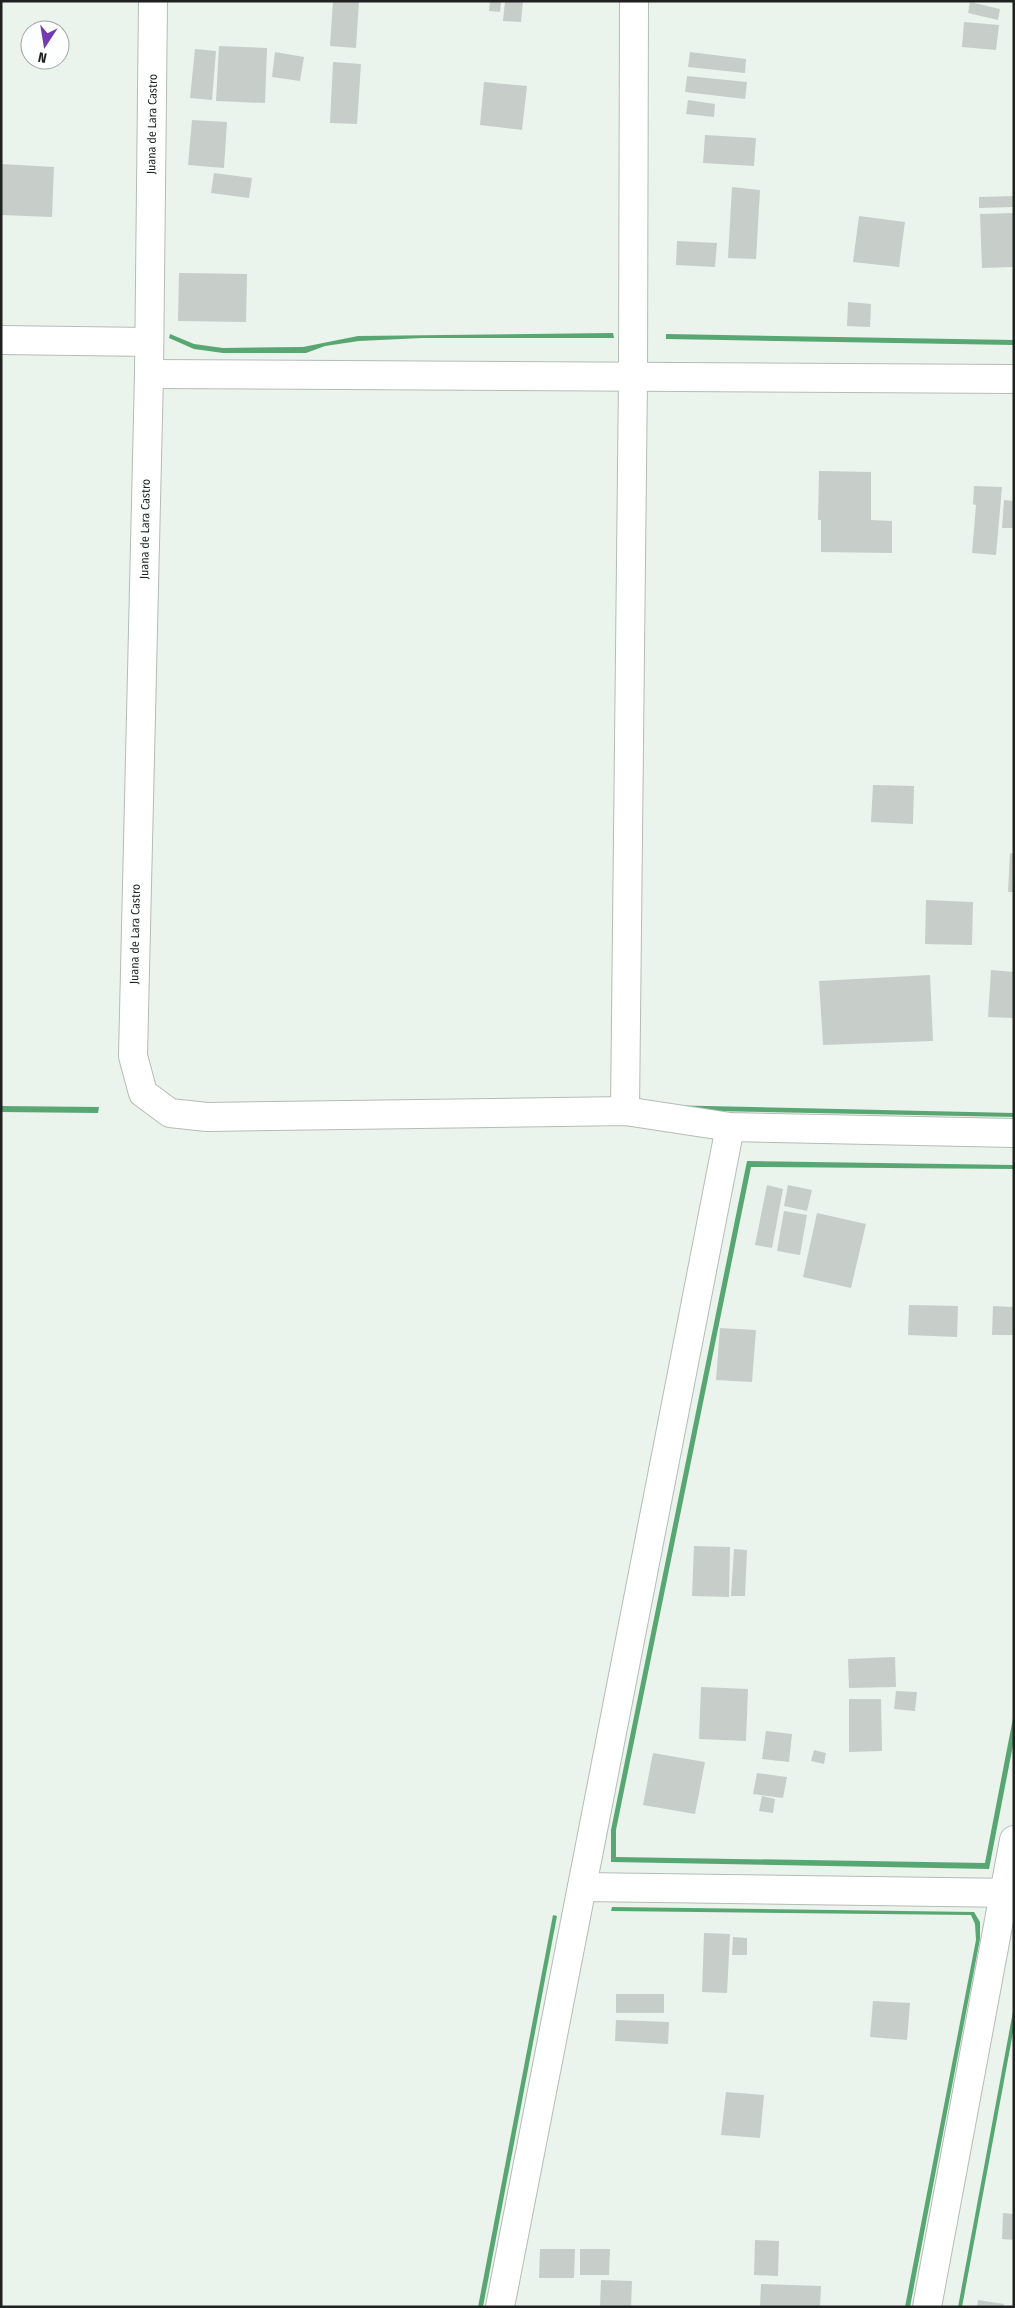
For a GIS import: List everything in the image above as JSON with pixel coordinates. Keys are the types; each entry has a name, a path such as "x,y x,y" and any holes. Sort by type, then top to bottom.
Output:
{"street":[{"name":"Juana de Lara Castro","path":"153,1 149,374 132,1056 143,1093 170,1113 207,1117 625,1111 730,1127 1014,1133"},
{"path":"625,1111 634,1"},
{"path":"1,340 149,342"},
{"path":"149,374 1014,379"},
{"path":"500,2307 730,1127"},
{"path":"927,2307 1009,1893 1014,1840"},
{"path":"582,1887 1009,1893"}],"shaded area":[{"path":"613,333 614,338 422,338 359,341 325,346 306,353 223,353 194,349 169,338 170,334 194,344 223,348 303,347 358,336"},
{"path":"666,334 1014,340 1014,345 666,339"},
{"path":"660,1105 1014,1113 1014,1117 661,1110"},
{"path":"1,1106 99,1107 98,1113 1,1112"},
{"path":"747,1161 1014,1165 1014,1169 751,1167 616,1830 616,1857 985,1863 1014,1713 1014,1740 989,1869 611,1862 611,1830"},
{"path":"612,1907 974,1912 980,1922 980,1939 910,2307 905,2307 976,1940 975,1924 971,1915 611,1911"},
{"path":"553,1915 557,1916 483,2307 478,2307"},
{"path":"1014,2006 1014,2027 962,2307 958,2307"}],"building":[{"path":"333,1 359,1 356,48 330,46"},
{"path":"490,1 501,1 500,12 489,11"},
{"path":"505,1 523,1 521,22 503,21"},
{"path":"970,2 1000,9 998,20 968,13"},
{"path":"964,22 999,25 996,50 962,47"},
{"path":"219,46 267,48 265,103 216,101"},
{"path":"195,49 216,51 212,100 190,98"},
{"path":"275,52 304,57 300,81 272,77"},
{"path":"690,52 746,59 745,73 688,67"},
{"path":"333,62 361,64 357,124 330,123"},
{"path":"687,76 747,82 745,99 685,92"},
{"path":"484,82 527,86 522,130 480,125"},
{"path":"688,100 715,104 714,117 686,114"},
{"path":"192,120 227,122 224,168 188,165"},
{"path":"705,135 756,138 754,166 703,163"},
{"path":"1,164 54,167 52,217 1,215"},
{"path":"214,173 252,178 249,198 211,193"},
{"path":"732,187 760,190 756,259 728,258"},
{"path":"1014,196 1014,207 979,208 979,197"},
{"path":"1014,213 1014,267 982,268 980,214"},
{"path":"859,216 905,222 899,267 853,262"},
{"path":"677,241 717,243 715,267 676,265"},
{"path":"179,273 247,274 246,322 178,321"},
{"path":"848,302 871,304 870,327 847,326"},
{"path":"819,471 871,472 871,520 892,521 892,553 821,552 821,520 818,520"},
{"path":"974,486 1002,487 996,555 972,553 976,505 973,504"},
{"path":"1004,500 1014,501 1014,528 1002,528"},
{"path":"873,785 914,786 913,824 871,822"},
{"path":"1010,853 1014,854 1014,892 1008,892"},
{"path":"926,900 973,902 972,945 925,944"},
{"path":"991,970 1014,972 1014,1018 988,1017"},
{"path":"930,975 933,1041 823,1045 819,981"},
{"path":"767,1185 783,1189 772,1248 755,1245"},
{"path":"788,1185 812,1190 807,1211 784,1206"},
{"path":"784,1211 807,1215 800,1255 777,1251"},
{"path":"817,1213 866,1224 851,1288 803,1277"},
{"path":"909,1305 958,1306 957,1337 908,1335"},
{"path":"993,1306 1014,1307 1014,1335 992,1335"},
{"path":"720,1328 756,1330 752,1382 716,1380"},
{"path":"694,1546 730,1547 729,1597 692,1596"},
{"path":"734,1549 747,1550 745,1596 731,1596"},
{"path":"895,1657 896,1687 849,1688 848,1659"},
{"path":"701,1687 748,1689 746,1741 699,1739"},
{"path":"896,1691 917,1692 915,1711 894,1709"},
{"path":"849,1699 881,1699 882,1751 849,1752"},
{"path":"766,1731 792,1734 789,1762 762,1759"},
{"path":"814,1750 826,1753 824,1764 811,1761"},
{"path":"653,1753 705,1762 695,1814 643,1805"},
{"path":"757,1773 787,1777 783,1798 753,1794"},
{"path":"762,1796 775,1799 773,1813 759,1811"},
{"path":"704,1933 730,1934 727,1993 702,1992"},
{"path":"733,1937 747,1938 747,1955 732,1955"},
{"path":"616,1994 664,1994 664,2013 616,2013"},
{"path":"873,2001 910,2003 907,2040 870,2037"},
{"path":"616,2020 669,2022 668,2044 615,2041"},
{"path":"726,2092 764,2095 760,2138 721,2135"},
{"path":"1003,2213 1014,2214 1014,2240 1002,2239"},
{"path":"755,2240 779,2241 778,2276 754,2275"},
{"path":"540,2249 575,2249 574,2278 539,2278"},
{"path":"580,2249 610,2249 609,2275 580,2275"},
{"path":"601,2280 632,2281 631,2307 600,2307"},
{"path":"761,2284 821,2286 820,2307 760,2307"},
{"path":"978,2300 1004,2304 1003,2307 977,2307"}]}
